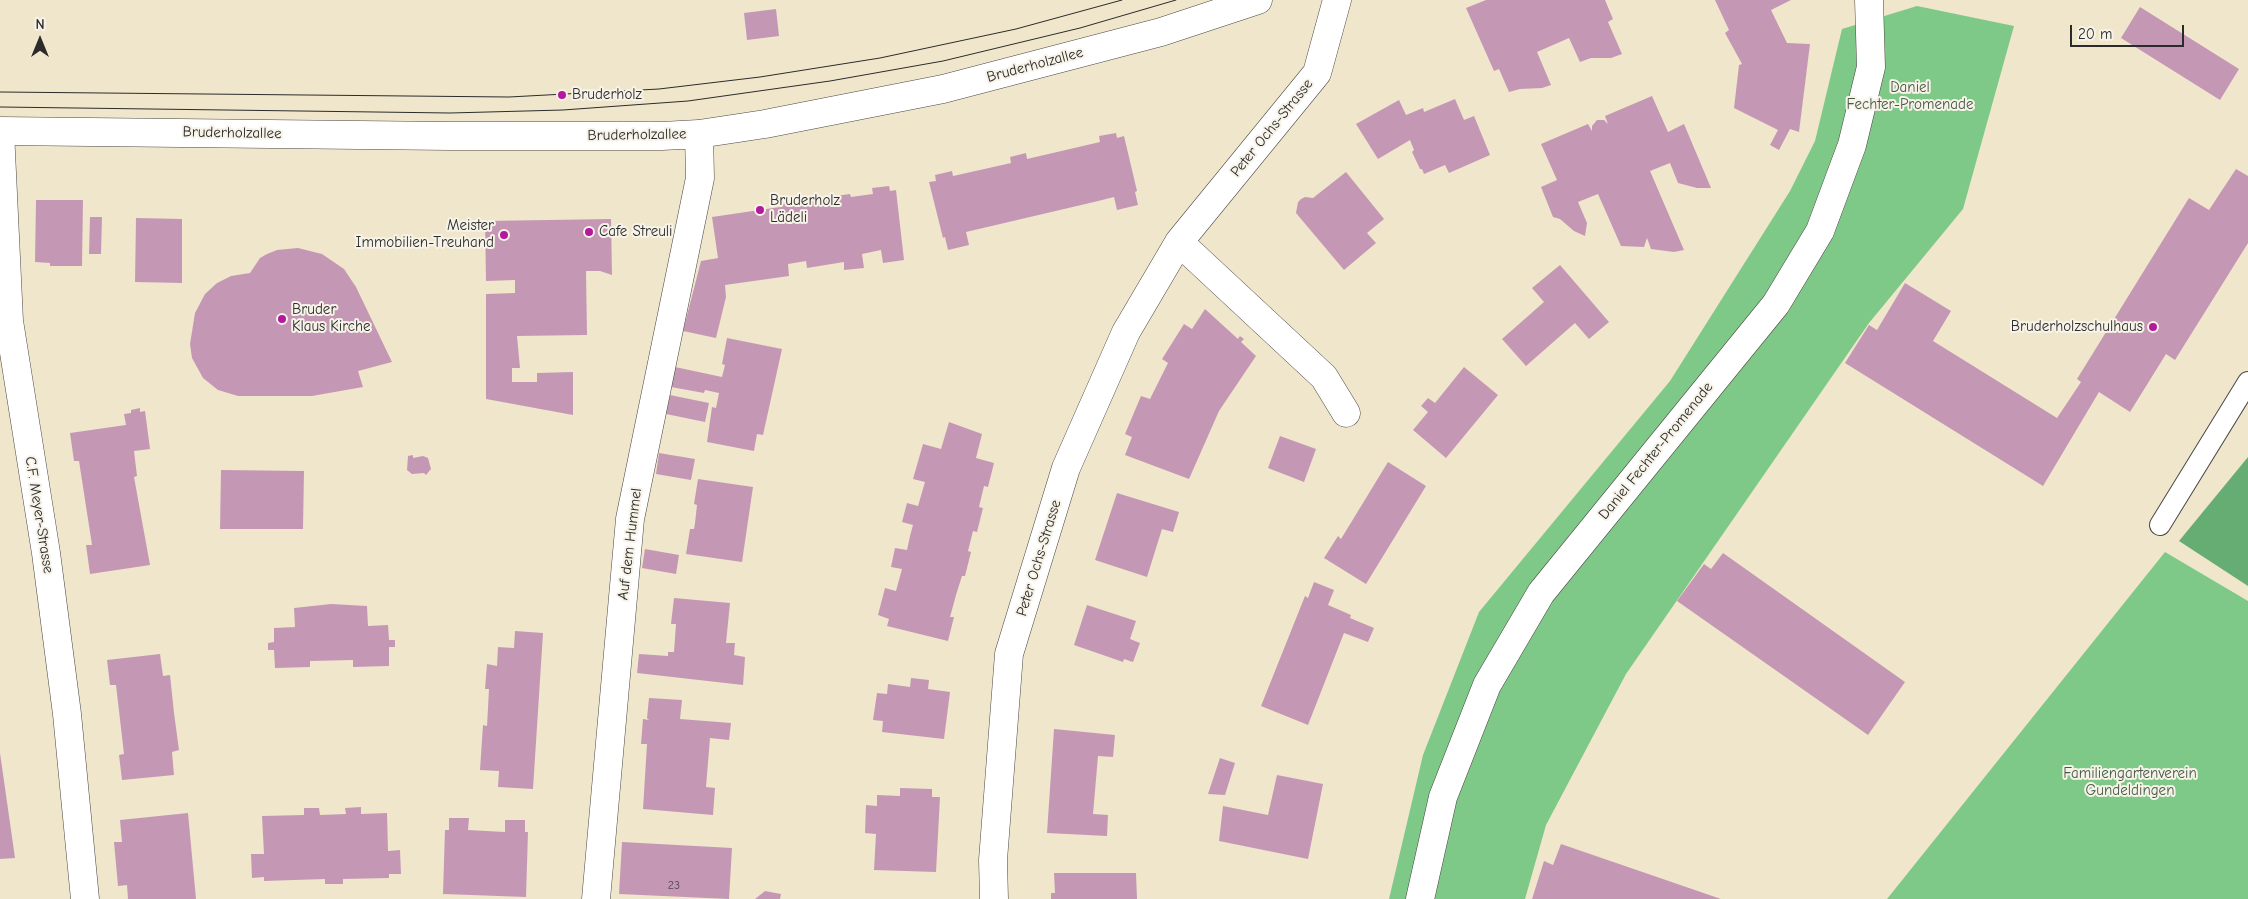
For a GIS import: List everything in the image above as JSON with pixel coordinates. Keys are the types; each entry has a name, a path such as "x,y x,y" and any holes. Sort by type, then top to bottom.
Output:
{"street":[{"name":"Bruderholzallee","path":"0,131 449,136 662,136 699,134 765,124 943,89 1161,32 1258,0"},
{"name":"Peter Ochs-Strasse","path":"994,899 993,860 1009,654 1066,468 1126,332 1179,242 1317,73 1337,0"},
{"name":"Daniel Fechter-Promenade","path":"1420,899 1443,797 1487,685 1541,593 1776,304 1820,231 1852,145 1871,67 1869,0"},
{"name":"C.F. Meyer-Strasse","path":"0,131 9,321 46,553 68,714 85,899"},
{"name":"Auf dem Hummel","path":"596,899 630,518 700,178 699,134"},
{"path":"1179,242 1324,377 1346,413"}],"lane":[{"path":"2160,526 2248,382"}],"green space":[{"name":"Daniel Fechter-Promenade","path":"1917,6 2014,26 1963,209 1869,323 1626,674 1546,825 1525,899 1389,899 1423,755 1479,612 1670,381 1790,191 1815,141 1842,29"},
{"path":"2248,457 2248,586 2179,541"},
{"name":"Familiengartenverein Gundeldingen","path":"2165,552 2248,601 2248,899 1887,899"}],"building":[{"path":"1486,0 1605,0 1613,19 1608,22 1622,54 1611,58 1591,58 1580,62 1569,38 1537,52 1551,85 1509,92 1499,69 1494,71 1466,8"},
{"path":"1715,0 1791,0 1771,10 1787,43 1810,44 1799,132 1790,129 1779,150 1770,145 1778,130 1734,108 1739,65 1742,64 1725,33 1729,30"},
{"path":"2140,7 2239,69 2220,100 2121,38"},
{"path":"776,9 779,36 747,40 744,13"},
{"path":"1652,96 1668,132 1684,124 1711,188 1697,188 1678,183 1670,163 1650,171 1684,250 1674,252 1651,249 1647,238 1644,247 1621,246 1598,194 1578,202 1587,223 1585,236 1574,231 1560,219 1553,217 1541,187 1557,180 1541,144 1588,124 1592,131 1592,126 1597,120 1604,120 1608,124 1605,116"},
{"path":"1455,99 1464,120 1474,116 1490,155 1449,173 1445,165 1424,174 1412,152 1414,150 1410,140 1378,159 1356,124 1399,100 1406,115 1423,108 1424,112"},
{"path":"1116,133 1117,138 1124,136 1137,191 1135,192 1138,205 1117,210 1114,197 966,232 969,245 948,250 945,237 943,238 929,182 936,181 935,175 952,171 953,176 1011,163 1010,157 1026,153 1027,159 1100,142 1099,136"},
{"name":"Bruderholzschulhaus","path":"2236,169 2248,176 2248,243 2175,360 2166,354 2130,412 2099,392 2043,486 1845,363 1869,325 1877,330 1905,283 1951,311 1933,341 2057,418 2081,382 2077,379 2189,198 2209,210"},
{"path":"1346,172 1384,219 1367,233 1376,243 1344,270 1296,213 1298,202 1301,199 1305,197 1313,198"},
{"path":"889,186 890,191 896,190 904,260 883,263 881,250 862,254 864,268 844,270 844,262 807,268 806,261 788,264 789,276 725,285 726,297 716,338 683,331 701,261 718,258 712,217 782,207 782,204 828,197 850,194 851,197 873,194 872,188"},
{"path":"36,200 83,200 82,266 50,266 50,263 35,262"},
{"path":"90,217 102,217 101,254 89,254"},
{"path":"136,218 182,219 182,283 135,282"},
{"path":"611,219 612,275 600,271 586,271 587,335 517,336 520,368 512,368 512,382 537,382 537,373 573,372 573,415 486,399 486,294 515,293 515,280 486,281 485,221"},
{"name":"Bruder Klaus Kirche","path":"298,248 322,254 344,269 356,287 392,362 358,371 363,387 312,396 238,396 218,390 203,378 192,358 190,344 195,313 205,294 217,283 231,276 250,273 260,258 267,254 277,250"},
{"path":"1560,265 1609,322 1589,339 1575,323 1526,366 1502,339 1544,302 1532,288"},
{"path":"1205,309 1238,339 1240,336 1244,339 1241,342 1256,356 1219,411 1189,479 1125,455 1132,437 1125,434 1141,396 1150,399 1168,363 1162,359 1184,324 1192,329"},
{"path":"727,338 782,349 763,435 757,434 754,451 707,442 712,407 716,408 719,393 705,390 704,393 671,387 675,367 722,377 725,365 722,364"},
{"path":"1464,367 1498,395 1446,458 1413,430 1428,412 1421,406 1428,398 1435,403"},
{"path":"670,395 709,403 705,422 666,414"},
{"path":"140,408 140,412 145,411 150,449 134,451 137,476 134,477 150,565 90,574 86,545 92,545 79,461 74,461 70,433 126,425 124,414 131,413 131,410"},
{"path":"949,422 982,434 976,458 994,463 988,487 984,486 979,507 983,508 977,532 973,531 968,551 971,552 965,576 962,576 950,617 954,617 948,641 887,626 889,619 878,615 885,588 896,591 902,569 891,567 895,548 907,550 913,525 902,522 907,503 918,506 925,482 913,479 923,444 941,449"},
{"path":"1280,436 1316,449 1304,482 1268,468"},
{"path":"659,453 695,459 691,480 656,474"},
{"path":"413,455 413,458 423,456 428,458 431,469 426,475 424,473 412,474 407,470 408,456"},
{"path":"1388,462 1426,486 1366,584 1324,558 1338,536 1341,539"},
{"path":"221,470 304,471 303,529 220,529"},
{"path":"698,479 753,487 742,562 686,554 690,529 694,529 695,523 697,505 694,504"},
{"path":"1117,493 1179,512 1173,532 1162,529 1147,577 1095,560"},
{"path":"645,549 679,555 676,574 642,568"},
{"path":"1723,553 1905,682 1868,735 1677,601 1704,564 1711,569"},
{"path":"1314,582 1334,590 1328,605 1351,615 1350,618 1374,628 1368,642 1344,633 1308,725 1261,706 1305,596 1308,598"},
{"path":"674,598 730,603 726,643 735,643 734,655 745,657 743,685 637,673 639,654 668,656 668,652 674,652 676,624 671,624"},
{"path":"331,604 367,606 368,626 388,625 389,640 395,640 395,647 389,647 389,666 353,667 353,660 310,661 310,667 275,668 274,650 268,650 268,643 274,642 274,628 295,627 294,608"},
{"path":"1087,605 1136,621 1130,639 1140,643 1133,662 1124,659 1123,662 1074,645"},
{"path":"515,631 543,633 533,789 498,787 499,771 480,770 483,725 487,726 489,689 485,689 487,664 497,666 498,647 514,648"},
{"path":"160,654 163,676 170,675 179,750 172,752 174,775 122,780 119,755 124,754 116,685 110,685 107,660"},
{"path":"911,678 929,680 928,689 950,692 944,739 882,732 883,721 873,720 877,693 887,694 888,684 910,687"},
{"path":"649,698 682,700 680,719 731,723 729,740 710,738 706,787 715,788 713,815 643,809 647,744 641,744 643,719 649,720 647,718"},
{"path":"1054,729 1115,735 1113,757 1098,756 1093,814 1108,815 1107,836 1047,833"},
{"path":"0,753 15,858 0,859"},
{"path":"1220,758 1235,763 1225,795 1208,794"},
{"path":"1277,775 1323,784 1308,859 1219,841 1223,806 1268,815"},
{"path":"900,788 932,789 932,797 940,797 936,872 874,870 876,834 865,833 866,805 877,806 877,795 900,796"},
{"path":"361,807 361,814 387,813 388,851 400,850 401,874 389,874 389,878 343,879 343,884 325,884 325,879 264,881 264,877 252,878 251,854 264,854 262,816 304,815 304,808 319,808 320,815 346,814 345,808"},
{"path":"188,813 196,899 128,899 127,885 118,886 114,842 122,842 120,820"},
{"path":"449,818 469,818 468,830 505,832 505,820 525,820 525,832 528,832 526,897 443,894 445,830 449,830"},
{"path":"622,842 732,848 729,899 619,894"},
{"path":"1561,844 1721,899 1532,899 1544,861 1553,865"},
{"path":"1054,873 1136,873 1137,899 1051,899 1051,893 1055,893"},
{"path":"765,891 781,894 780,899 755,899"}],"tram line":[{"path":"0,92 509,97 659,89 760,77 880,58 1016,29 1122,0"},
{"path":"0,107 450,113 563,110 688,101 830,81 943,61 1080,28 1176,0"}],"place":[{"name":"Bruderholz","path":"562,95"},
{"name":"Bruderholz Lädeli","path":"760,210"},
{"name":"Cafe Streuli","path":"589,232"},
{"name":"Meister Immobilien-Treuhand","path":"504,235"},
{"name":"Bruder Klaus Kirche","path":"282,319"},
{"name":"Bruderholzschulhaus","path":"2153,327"}]}
